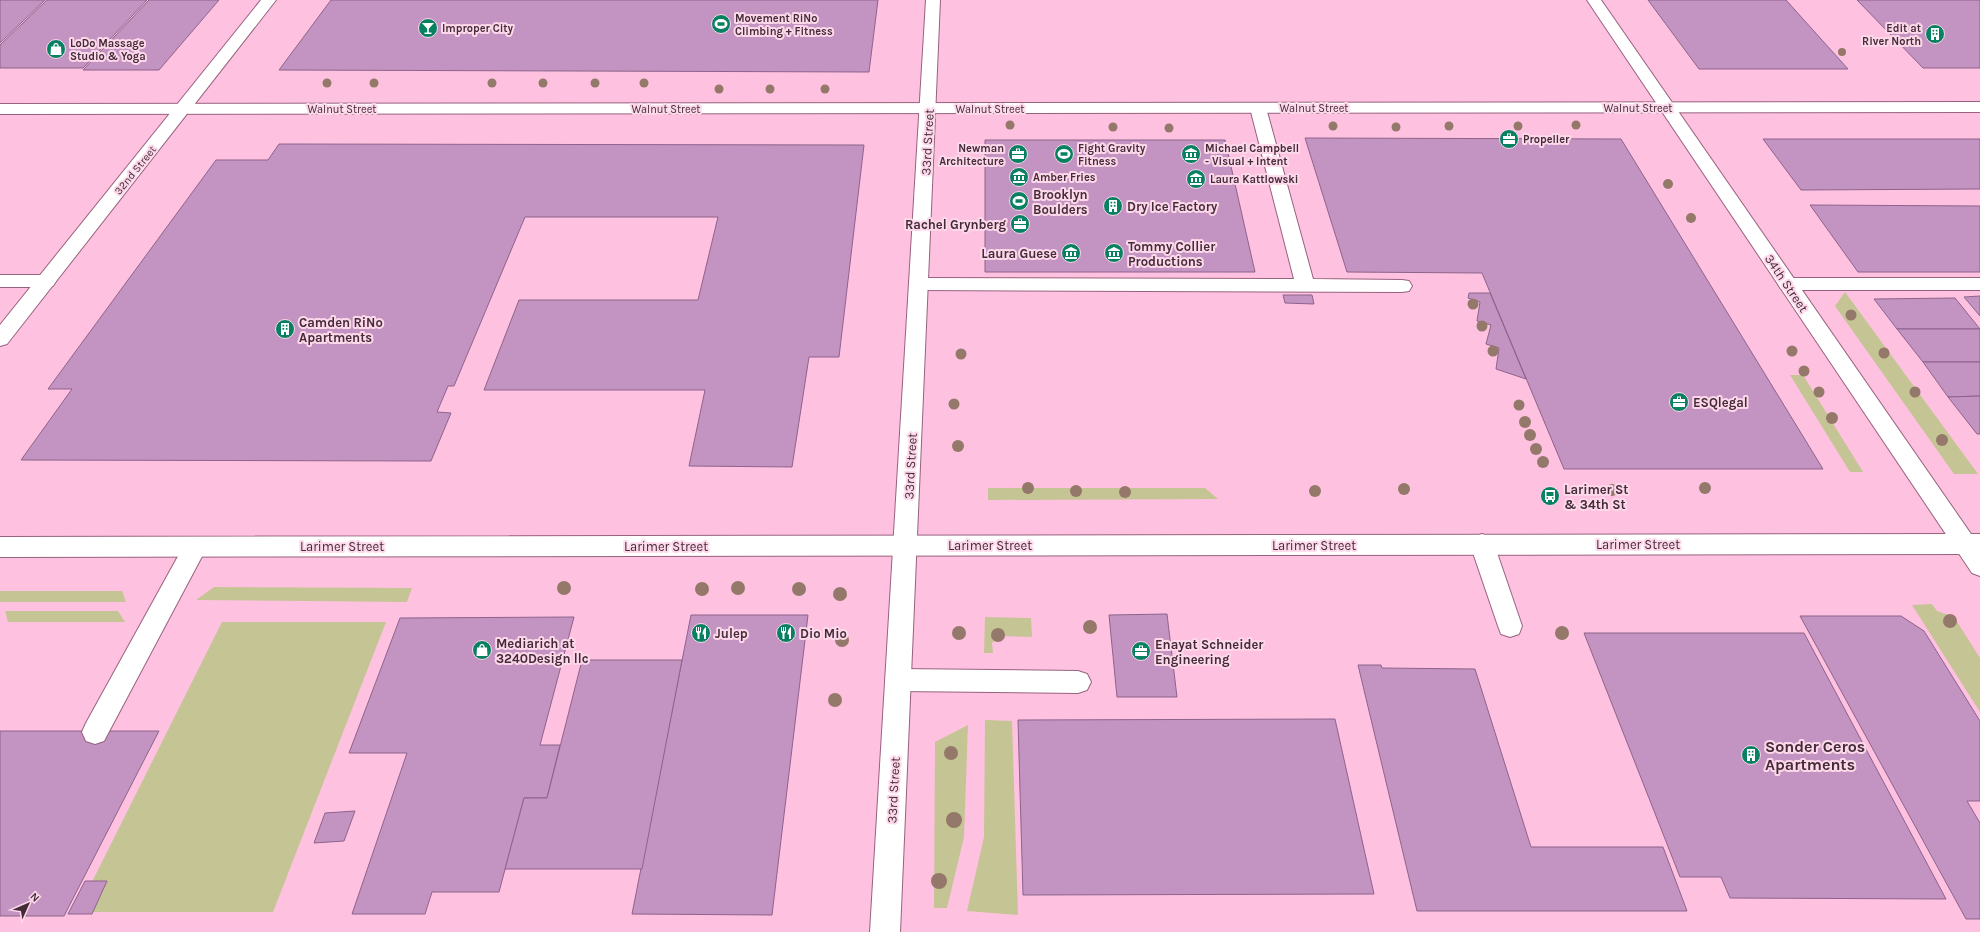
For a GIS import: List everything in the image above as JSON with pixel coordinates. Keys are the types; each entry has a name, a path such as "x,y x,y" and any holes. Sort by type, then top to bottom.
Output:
{"street":[{"name":"32nd Street","path":"0,339 269,0"},
{"name":"33rd Street","path":"885,932 934,0"},
{"name":"34th Street","path":"1594,0 1788,284 1973,544 1980,566"},
{"name":"Walnut Street","path":"0,109 1980,107"},
{"path":"1258,108 1305,286"},
{"path":"0,281 46,281"},
{"path":"919,284 1402,286"},
{"path":"1788,284 1980,284"},
{"path":"1482,544 1510,626"},
{"name":"Larimer Street","path":"0,547 1973,544"},
{"path":"95,732 195,547"},
{"path":"898,680 1078,682"}],"shaded area":[{"path":"1845,292 1978,474 1954,474 1835,306"},
{"path":"1790,375 1803,375 1863,472 1850,472"},
{"path":"988,488 1205,488 1218,499 988,500"},
{"path":"214,587 412,588 407,602 196,600"},
{"path":"0,591 122,591 126,602 0,602"},
{"path":"1932,604 1937,611 1954,617 1980,658 1980,712 1912,605"},
{"path":"5,611 118,611 125,622 8,622"},
{"path":"985,617 1031,618 1032,637 1000,636 992,643 993,653 984,653"},
{"path":"222,622 386,622 273,912 77,912"},
{"path":"985,720 1012,721 1018,915 967,911 984,837"},
{"path":"968,725 964,837 947,908 934,908 935,742"}],"building":[{"path":"0,0 45,0 0,43"},
{"path":"47,0 147,0 83,68 0,68 0,45"},
{"path":"149,0 219,0 159,70 83,70"},
{"path":"331,0 878,0 869,72 279,70"},
{"path":"1648,0 1786,0 1848,69 1699,69"},
{"name":"Edit at River North","path":"1857,0 1980,0 1980,68 1923,68"},
{"path":"1305,138 1621,139 1823,469 1564,469 1482,273 1347,272"},
{"path":"1763,139 1980,139 1980,189 1801,190"},
{"name":"Dry Ice Factory","path":"985,140 1225,140 1255,272 985,272"},
{"name":"Camden RiNo Apartments","path":"279,144 864,145 839,357 809,357 792,467 689,466 705,390 484,390 519,300 698,300 718,217 525,217 454,386 448,386 437,412 451,413 431,461 21,460 72,389 48,389 216,160 268,160"},
{"path":"1810,205 1980,206 1980,272 1858,272"},
{"path":"1469,293 1490,293 1526,379 1496,369 1499,348 1486,344 1491,325 1477,321 1480,302 1468,298"},
{"path":"1283,295 1312,295 1314,304 1285,303"},
{"path":"1980,296 1980,316 1964,297"},
{"path":"1955,298 1980,329 1897,329 1874,299"},
{"path":"1897,329 1980,329 1980,362 1923,362"},
{"path":"1923,362 1980,362 1980,396 1948,397"},
{"path":"1980,396 1980,434 1977,434 1948,397"},
{"path":"1167,614 1177,697 1117,697 1109,615"},
{"path":"691,615 808,615 772,915 632,914"},
{"path":"1800,616 1901,616 1924,631 1980,721 1980,801 1967,801 1980,823 1980,919 1966,919"},
{"path":"574,617 540,745 560,745 547,798 524,798 499,892 432,892 425,914 352,914 407,753 349,753 400,618"},
{"name":"Sonder Ceros Apartments","path":"1584,633 1804,633 1946,899 1730,898 1721,877 1680,877"},
{"path":"582,660 682,660 642,869 505,869 524,798 547,798"},
{"path":"1358,665 1381,665 1382,668 1475,669 1531,847 1663,847 1687,911 1417,911"},
{"path":"1335,719 1374,894 1023,895 1018,720"},
{"path":"0,731 159,731 64,916 0,916"},
{"path":"355,811 344,841 314,843 325,813"},
{"path":"85,881 107,881 92,914 68,914"}],"place":[{"name":"Movement RiNo Climbing + Fitness","path":"721,24"},
{"name":"Improper City","path":"428,28"},
{"name":"Edit at River North","path":"1935,34"},
{"name":"LoDo Massage Studio & Yoga","path":"56,49"},
{"name":"Propeller","path":"1509,139"},
{"name":"Newman Architecture","path":"1018,154"},
{"name":"Fight Gravity Fitness","path":"1064,154"},
{"name":"Michael Campbell - Visual + Intent","path":"1191,154"},
{"name":"Amber Fries","path":"1019,177"},
{"name":"Laura Kattlowski","path":"1196,179"},
{"name":"Brooklyn Boulders","path":"1019,201"},
{"name":"Dry Ice Factory","path":"1113,206"},
{"name":"Rachel Grynberg","path":"1020,224"},
{"name":"Laura Guese","path":"1071,253"},
{"name":"Tommy Collier Productions","path":"1114,253"},
{"name":"Camden RiNo Apartments","path":"285,329"},
{"name":"ESQlegal","path":"1679,402"},
{"name":"Larimer St & 34th St","path":"1550,496"},
{"name":"Julep","path":"701,633"},
{"name":"Dio Mio","path":"786,633"},
{"name":"Mediarich at 3240Design llc","path":"482,650"},
{"name":"Enayat Schneider Engineering","path":"1141,651"},
{"name":"Sonder Ceros Apartments","path":"1751,755"}]}
